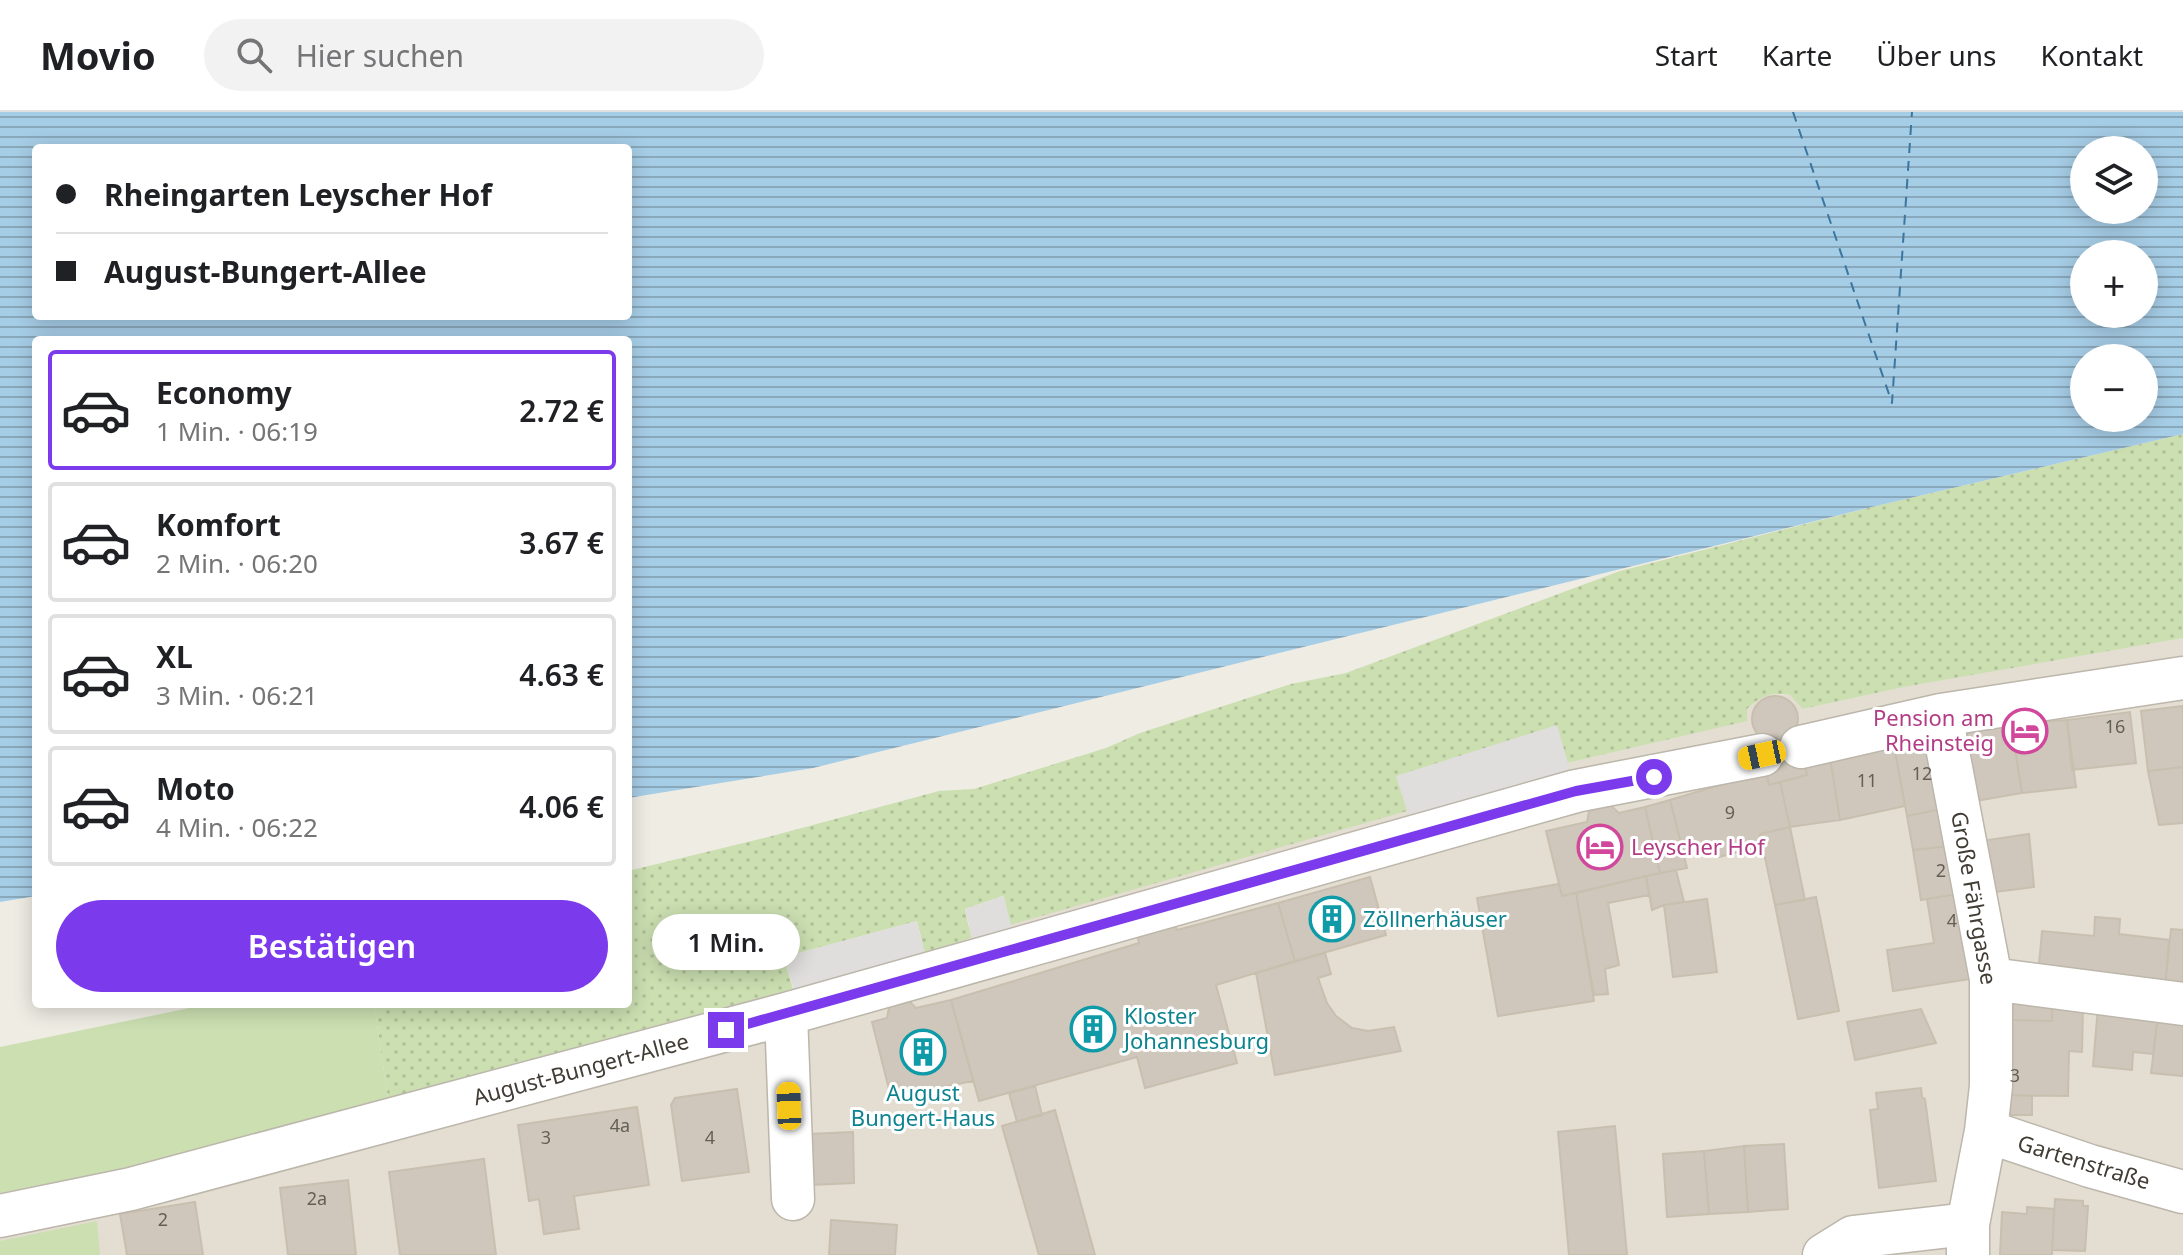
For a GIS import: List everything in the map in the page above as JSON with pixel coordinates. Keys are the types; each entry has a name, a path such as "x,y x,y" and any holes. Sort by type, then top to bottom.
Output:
{"street":[{"name":"August-Bungert-Allee","path":"0,1216 131,1189 786,1014 1576,791 1796,748 1941,715 2183,678"},
{"name":"Große Fährgasse","path":"1824,1255 1853,1237 1887,1231 1968,1240 1991,1086 1991,979 1941,715"},
{"path":"1991,979 2183,1004"},
{"path":"786,1014 793,1199"},
{"name":"Gartenstraße","path":"1986,1131 2090,1166 2183,1192"}],"shaded area":[{"path":"2183,638 2183,1255 0,1255 0,1193 130,1168 792,989 1392,775 1567,763 1746,721 1747,709 1756,699 1767,694 1790,695 1804,709 1904,687"},
{"path":"1557,725 1576,791 1415,836 1396,776"},
{"path":"1004,896 1016,947 977,958 965,909"},
{"path":"917,921 929,971 800,1010 784,957"}],"green space":[{"path":"2183,434 2183,638 1904,687 1803,709 1790,695 1772,694 1757,700 1747,709 1747,721 1567,763 1556,726 1397,776 1407,811 1010,925 1003,896 965,909 971,938 925,953 917,921 784,957 793,989 388,1098 375,1008 632,1008 632,870 939,791 974,789 1106,748 1140,733 1291,684 1346,673 1620,571 1876,506"},
{"path":"190,1008 375,1008 388,1098 130,1168 0,1193 0,1047"},
{"path":"97,1221 100,1255 0,1255 0,1241"}],"water":[{"path":"0,112 2183,112 2183,434 1876,506 813,768 632,797 632,336 32,336 32,897 0,902"}],"building":[{"path":"1775,696 1792,702 1798,719 1792,736 1775,742 1758,736 1752,719 1758,702"},
{"path":"2183,706 2183,767 2148,771 2141,711"},
{"path":"2130,712 2136,763 2072,770 2067,720"},
{"path":"2067,720 2076,787 2022,793 2011,724"},
{"path":"2011,724 2022,793 1964,803 1952,734"},
{"path":"1937,733 1951,807 1907,816 1893,741"},
{"path":"1786,741 1801,747 1807,775 1769,785 1762,755"},
{"path":"1893,741 1905,806 1840,820 1830,757"},
{"path":"1830,757 1840,820 1790,827 1780,782 1807,775 1805,764"},
{"path":"2183,767 2183,823 2159,825 2148,771"},
{"path":"1766,771 1769,785 1780,782 1790,827 1760,834 1762,846 1719,857 1716,845 1684,855 1670,800"},
{"path":"1670,800 1687,868 1660,873 1645,807"},
{"path":"1610,805 1619,813 1645,807 1660,873 1562,896 1546,831 1587,822 1589,811"},
{"path":"1951,807 1959,845 1913,850 1907,816"},
{"path":"1790,827 1805,900 1775,905 1760,834"},
{"path":"2029,834 2034,887 1980,894 1975,842"},
{"path":"1959,845 1969,892 1921,900 1913,850"},
{"path":"1676,870 1684,902 1652,910 1646,876"},
{"path":"1646,876 1649,895 1608,903 1619,965 1605,969 1608,994 1594,995 1576,893"},
{"name":"Zöllnerhäuser","path":"1370,877 1386,935 1295,961 1278,903"},
{"path":"1559,884 1562,896 1576,893 1594,1001 1498,1016 1477,898"},
{"path":"1969,892 1983,977 1893,991 1887,950 1934,943 1927,899"},
{"path":"1816,897 1839,1011 1798,1019 1775,905"},
{"path":"1707,899 1717,972 1673,977 1664,905"},
{"name":"Kloster Johannesburg","path":"1278,903 1295,961 1216,985 1237,1063 1145,1088 1137,1057 979,1101 951,1000 1139,943 1137,935 1174,923 1177,930"},
{"path":"2095,917 2120,919 2119,934 2169,940 2165,987 2038,976 2042,931 2094,936"},
{"path":"2171,929 2183,930 2183,988 2165,987"},
{"path":"1325,953 1331,974 1318,978 1327,1003 1336,1016 1352,1028 1368,1031 1394,1027 1401,1051 1275,1075 1256,973"},
{"path":"2012,996 2052,1004 2052,1021 2006,1020"},
{"name":"August Bungert-Haus","path":"908,1000 916,1008 951,1000 973,1081 891,1097 872,1022 887,1018 894,1002"},
{"path":"2052,1004 2083,1005 2082,1052 2069,1051 2068,1096 2005,1095 2006,1020 2052,1021"},
{"path":"2098,1007 2158,1016 2153,1054 2133,1052 2132,1070 2093,1066"},
{"path":"1921,1009 1936,1043 1855,1060 1847,1022"},
{"path":"2158,1016 2183,1018 2183,1076 2151,1073"},
{"path":"1035,1086 1042,1115 1017,1122 1009,1093"},
{"path":"1921,1088 1936,1181 1879,1188 1870,1110 1878,1109 1876,1093"},
{"path":"737,1089 749,1172 682,1181 671,1105 675,1098"},
{"path":"2005,1095 2032,1096 2032,1115 2004,1115"},
{"path":"637,1107 649,1185 574,1196 579,1229 544,1234 539,1199 529,1201 518,1125"},
{"path":"1055,1110 1095,1255 1039,1255 1002,1126"},
{"path":"1615,1126 1627,1255 1569,1255 1558,1132"},
{"path":"853,1132 854,1183 811,1185 809,1134"},
{"path":"1784,1144 1788,1209 1748,1212 1744,1146"},
{"path":"1744,1146 1748,1212 1709,1214 1704,1151"},
{"path":"1704,1151 1709,1214 1667,1217 1663,1154"},
{"path":"484,1159 496,1255 400,1255 389,1172"},
{"path":"348,1180 356,1255 288,1255 280,1188"},
{"path":"2055,1199 2083,1201 2083,1206 2088,1206 2085,1251 2052,1250"},
{"path":"195,1202 203,1255 127,1255 120,1214"},
{"path":"2027,1207 2054,1209 2052,1255 2000,1255 2002,1212 2027,1214"},
{"path":"831,1220 897,1225 895,1255 829,1255"}],"ferry route":[{"path":"1793,112 1892,403 1912,112"}],"place":[{"name":"Pension am Rheinsteig","path":"2025,731"},
{"name":"Leyscher Hof","path":"1600,847"},
{"name":"Zöllnerhäuser","path":"1332,919"},
{"name":"Kloster Johannesburg","path":"1093,1029"},
{"name":"August Bungert-Haus","path":"923,1052"}],"route":[{"path":"726,1030 1576,791 1654,777"}]}
